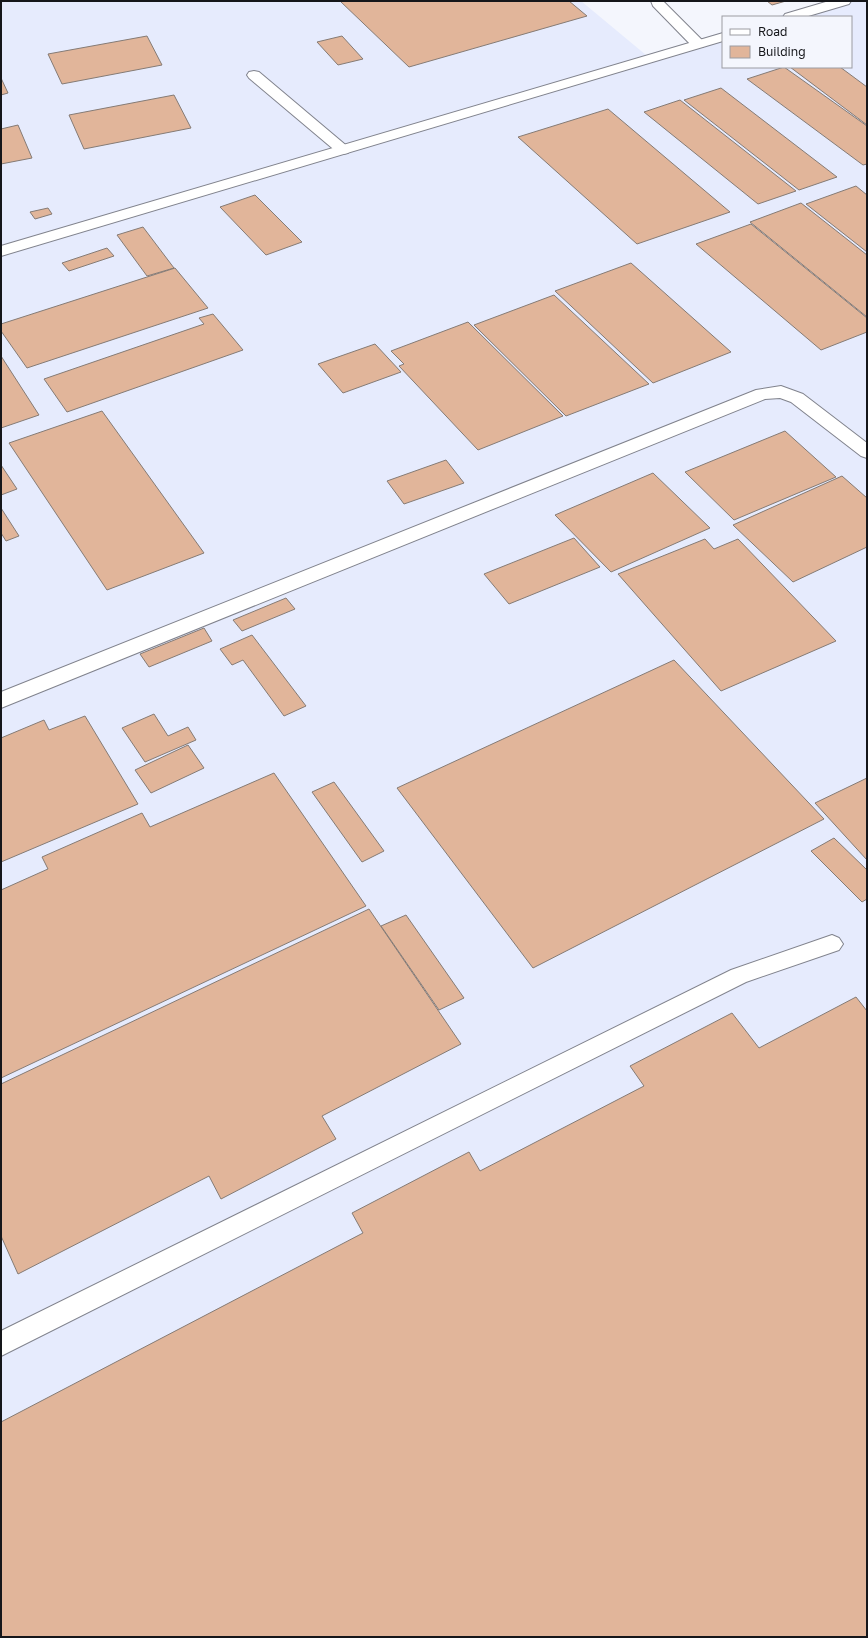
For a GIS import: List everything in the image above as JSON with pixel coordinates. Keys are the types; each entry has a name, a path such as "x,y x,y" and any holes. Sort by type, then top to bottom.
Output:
{"street":[{"path":"793,16 844,1"},
{"path":"1,251 722,37"},
{"path":"1,700 762,394 781,392 797,398 867,452"}],"lane":[{"path":"657,1 698,44"},
{"path":"254,75 343,150"},
{"path":"1,1344 739,976 832,944"}],"shaded area":[{"path":"1,1 581,1 646,55 722,32 722,68 852,68 852,16 778,16 829,1 867,1 867,1637 1,1637"}],"building":[{"path":"340,1 569,1 587,16 409,67"},
{"path":"767,1 786,1 772,5"},
{"path":"147,36 162,65 62,84 48,54"},
{"path":"342,36 363,59 338,65 317,42"},
{"path":"781,68 785,68 867,126 867,164 863,165 747,79"},
{"path":"791,68 841,68 867,87 867,125"},
{"path":"1,78 8,93 1,95"},
{"path":"721,88 837,177 799,190 684,100"},
{"path":"174,95 191,128 84,149 69,115"},
{"path":"680,100 796,191 758,204 644,112"},
{"path":"608,109 730,212 637,244 518,137"},
{"path":"18,125 32,158 1,164 1,129"},
{"path":"856,186 867,195 867,252 806,204"},
{"path":"255,195 302,242 266,255 220,207"},
{"path":"801,203 867,255 867,317 750,222"},
{"path":"48,208 52,214 35,219 30,212"},
{"path":"751,224 867,318 867,332 821,350 696,244"},
{"path":"143,227 174,268 147,276 117,235"},
{"path":"107,248 114,256 69,271 62,263"},
{"path":"631,263 731,352 653,383 555,291"},
{"path":"175,268 208,308 27,368 1,331 1,324"},
{"path":"554,295 649,384 566,416 474,325"},
{"path":"213,314 243,350 67,412 44,379 204,324 199,318"},
{"path":"468,322 563,416 478,450 399,366 404,364 391,351"},
{"path":"375,344 401,372 343,393 318,364"},
{"path":"1,356 39,415 1,428"},
{"path":"102,411 204,553 107,590 9,443"},
{"path":"785,431 836,477 734,520 685,472"},
{"path":"446,460 464,483 404,504 387,481"},
{"path":"1,465 17,489 1,495"},
{"path":"653,473 710,528 611,572 555,515"},
{"path":"842,476 867,498 867,547 793,582 733,525"},
{"path":"1,508 19,536 6,541 1,533"},
{"path":"574,538 600,567 509,604 484,574"},
{"path":"705,539 714,549 738,539 836,641 721,691 618,574"},
{"path":"286,598 295,609 242,631 233,620"},
{"path":"204,628 212,641 149,667 140,654"},
{"path":"252,635 306,706 284,716 243,660 232,665 220,649"},
{"path":"674,660 824,819 533,968 397,788"},
{"path":"154,714 168,736 188,727 196,740 145,762 122,728"},
{"path":"85,716 138,804 1,862 1,738 44,720 49,730"},
{"path":"188,745 204,768 151,793 135,770"},
{"path":"274,773 366,906 1,1078 1,890 48,869 42,857 142,813 150,827"},
{"path":"867,778 867,860 815,803"},
{"path":"334,782 384,851 362,862 312,792"},
{"path":"834,838 867,870 867,899 862,902 811,851"},
{"path":"369,909 461,1044 322,1116 336,1139 221,1199 209,1176 18,1274 1,1236 1,1084"},
{"path":"406,915 464,998 439,1010 381,926"},
{"path":"856,997 867,1011 867,1637 1,1637 1,1422 363,1233 352,1213 469,1152 480,1171 644,1086 630,1066 732,1013 759,1048"}]}
